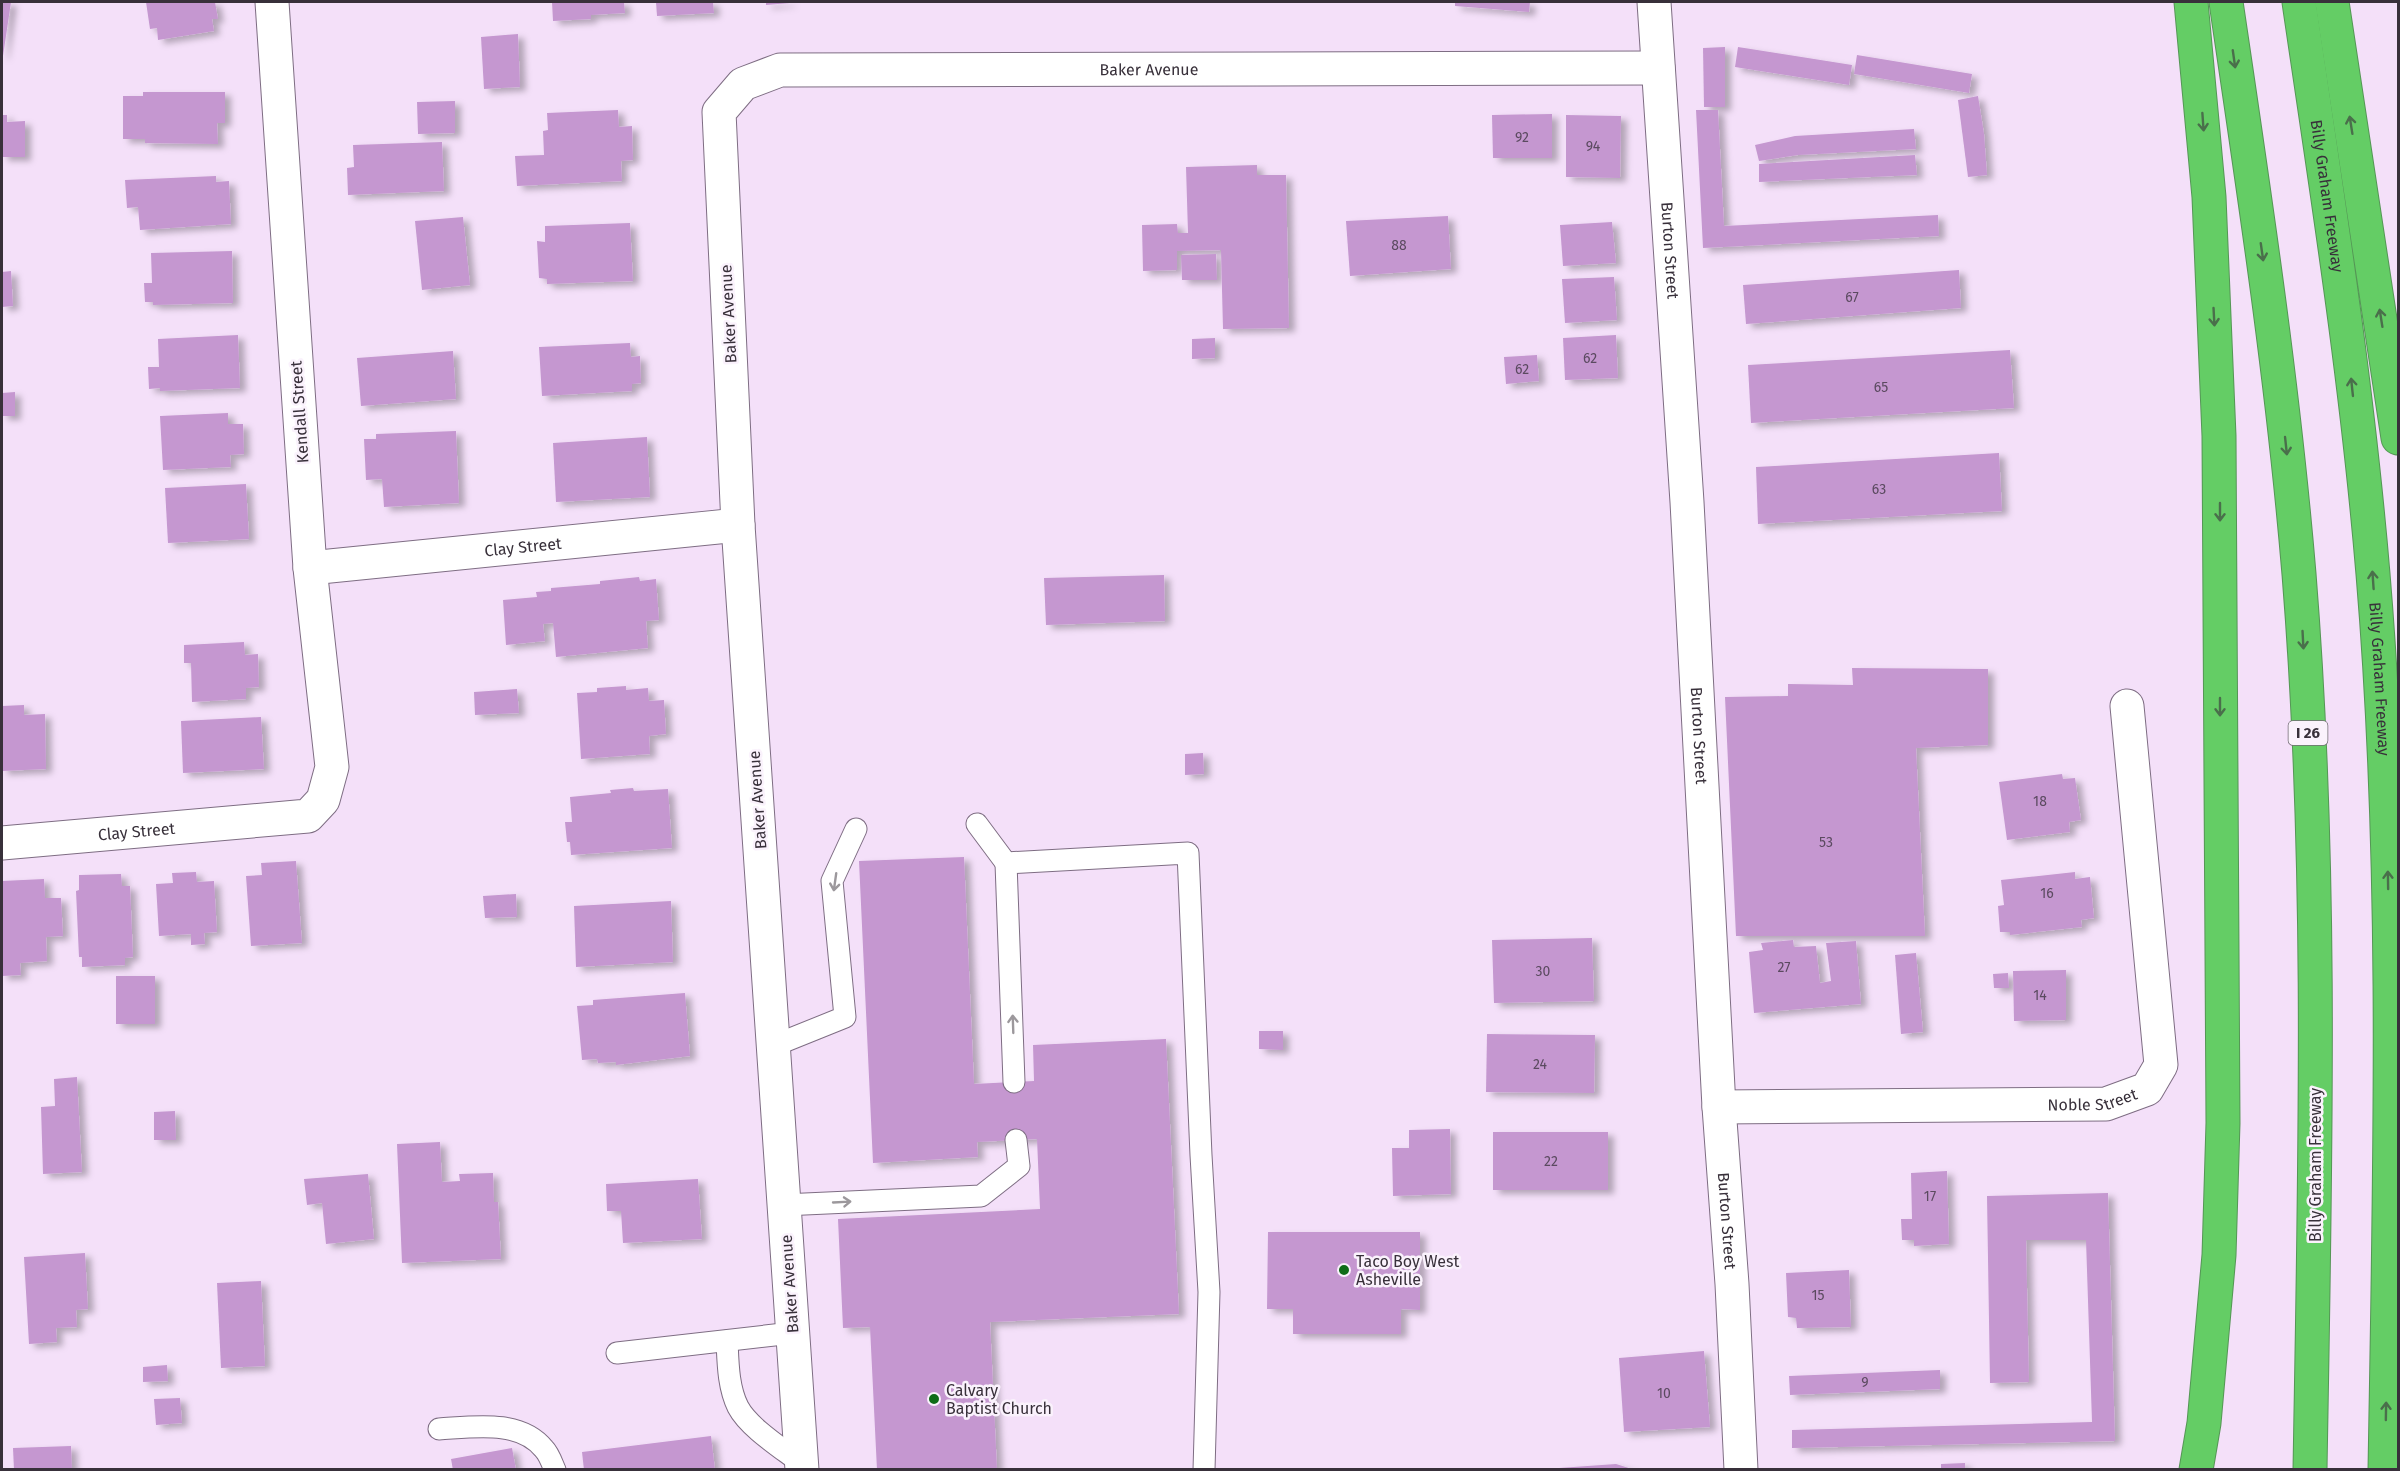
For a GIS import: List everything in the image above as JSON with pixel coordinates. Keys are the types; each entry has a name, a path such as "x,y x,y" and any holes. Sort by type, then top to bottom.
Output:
{"highway":[{"path":"2191,2 2208,185 2219,436 2223,1111 2219,1255 2204,1423 2196,1470"},
{"name":"Billy Graham Freeway","path":"2226,2 2272,322 2299,574 2313,814 2316,1134 2310,1470"},
{"name":"Billy Graham Freeway","path":"2299,2 2345,319 2373,574 2387,813 2391,1137 2385,1470"},
{"path":"2332,2 2398,438"}],"street":[{"name":"Kendall Street","path":"272,2 310,568 332,767 323,800 308,816"},
{"name":"Burton Street","path":"1654,2 1688,502 1719,1107 1741,1470"},
{"name":"Baker Avenue","path":"802,1467 738,525 719,112 742,84 780,70 1658,68"},
{"name":"Clay Street","path":"310,568 738,525"},
{"name":"Noble Street","path":"1719,1107 2106,1104 2148,1089 2161,1065 2127,705"},
{"name":"Clay Street","path":"2,843 308,816"}],"lane":[{"path":"977,824 1006,863 1014,1082"},
{"path":"773,1046 845,1017 832,881 856,829"},
{"path":"1006,863 1188,854 1200,1143 1209,1292 1204,1470"},
{"path":"783,1205 981,1196 1019,1166 1016,1140"},
{"path":"617,1353 792,1333"},
{"path":"727,1341 732,1386 738,1407 755,1427 802,1467"},
{"path":"439,1429 491,1427 524,1432 544,1449 555,1470"}],"building":[{"path":"2,2 11,2 3,56 2,56"},
{"path":"146,2 215,2 218,19 212,19 214,31 158,40 157,28 150,29"},
{"path":"552,2 624,2 625,13 591,15 591,19 553,21"},
{"path":"656,2 713,2 714,13 657,16"},
{"path":"766,2 790,2 790,3 766,5"},
{"path":"1455,2 1530,2 1529,12 1455,6"},
{"path":"518,34 520,87 484,89 481,37"},
{"path":"1725,47 1725,107 1704,107 1703,48"},
{"path":"1738,47 1852,65 1849,85 1735,67"},
{"path":"1857,55 1972,74 1969,93 1854,74"},
{"path":"143,92 225,92 225,123 217,123 218,144 145,143 145,139 123,139 123,96 143,96"},
{"path":"1978,96 1987,175 1968,177 1958,100"},
{"path":"455,101 455,133 418,134 417,102"},
{"path":"618,110 619,127 632,126 633,160 621,161 622,181 517,186 515,156 544,155 543,131 548,130 547,113"},
{"path":"1696,110 1718,110 1724,226 1938,215 1939,236 1703,248"},
{"path":"1552,114 1552,158 1493,158 1492,115"},
{"path":"2,115 7,115 7,122 25,121 25,157 2,157"},
{"path":"1566,115 1621,116 1620,178 1566,177"},
{"path":"1914,129 1916,149 1798,155 1759,161 1755,145 1795,136"},
{"path":"442,142 444,191 348,195 347,168 354,167 353,145"},
{"path":"1915,155 1917,175 1759,182 1759,164"},
{"path":"1257,165 1257,175 1286,175 1289,328 1223,329 1221,250 1177,251 1177,270 1143,271 1142,225 1177,224 1178,233 1188,233 1186,167"},
{"path":"216,176 216,182 229,181 231,224 140,230 138,207 127,208 125,180"},
{"path":"1448,216 1451,269 1350,276 1346,221"},
{"path":"463,217 470,285 422,290 415,221"},
{"path":"1612,222 1616,263 1563,266 1560,225"},
{"path":"630,223 633,281 547,284 547,279 539,278 537,241 545,242 545,226"},
{"path":"232,251 233,303 153,305 153,302 145,302 144,283 152,283 151,253"},
{"path":"1216,254 1217,280 1182,280 1181,255"},
{"path":"1959,270 1961,308 1746,324 1743,285"},
{"path":"11,271 13,306 2,307 2,272"},
{"path":"1614,277 1617,320 1565,323 1562,279"},
{"path":"238,335 240,388 160,391 160,388 149,389 148,367 159,367 158,339"},
{"path":"1616,335 1618,378 1565,380 1563,338"},
{"path":"1215,338 1215,358 1192,359 1192,339"},
{"path":"630,343 631,357 640,356 641,383 632,384 632,391 542,396 539,347"},
{"path":"2010,350 2014,408 1751,423 1748,365"},
{"path":"453,351 456,399 361,406 357,358"},
{"path":"1537,355 1539,381 1506,384 1504,357"},
{"path":"15,392 15,416 2,416 2,393"},
{"path":"228,413 228,424 243,424 244,454 230,455 231,467 163,470 160,416"},
{"path":"456,431 459,503 384,507 382,479 366,480 364,439 376,439 376,434"},
{"path":"647,437 650,497 556,502 553,443"},
{"path":"1999,453 2002,511 1758,524 1756,467"},
{"path":"246,484 249,539 168,543 165,488"},
{"path":"1164,575 1165,621 1046,625 1044,578"},
{"path":"639,577 640,581 656,579 659,620 646,621 648,648 556,657 553,623 543,624 545,641 506,645 503,600 537,597 536,592 551,591 551,588 600,584 600,581"},
{"path":"244,642 245,655 258,654 259,687 246,688 246,699 192,702 191,663 184,663 184,645"},
{"path":"1852,668 1988,669 1988,745 1916,748 1925,936 1736,936 1725,697 1788,696 1788,684 1853,685"},
{"path":"626,686 626,690 648,688 649,701 664,700 666,734 649,736 650,754 581,759 577,693 597,692 597,688"},
{"path":"517,689 519,713 475,715 474,692"},
{"path":"24,705 24,715 45,714 46,769 2,771 2,706"},
{"path":"261,717 264,769 183,773 181,721"},
{"path":"1203,753 1204,774 1185,775 1185,754"},
{"path":"2062,774 2063,779 2075,778 2081,820 2069,822 2070,832 2007,840 1999,782"},
{"path":"633,788 634,791 668,789 672,848 571,855 565,822 572,822 570,797 611,793 610,790"},
{"path":"964,857 974,1084 1034,1081 1033,1045 1166,1039 1179,1314 990,1322 997,1470 877,1470 870,1327 843,1328 838,1219 1040,1209 1037,1139 977,1142 978,1157 873,1163 859,861"},
{"path":"296,861 302,943 251,946 246,876 262,875 261,863"},
{"path":"196,872 197,882 214,881 217,932 204,933 205,944 191,945 191,934 159,936 156,884 173,883 172,873"},
{"path":"2075,872 2075,879 2090,877 2094,918 2081,920 2082,927 2010,935 2010,932 2000,932 1998,906 2004,905 2001,880"},
{"path":"121,874 122,886 130,886 133,957 125,958 125,965 82,967 82,957 79,957 76,891 79,890 79,875"},
{"path":"44,879 45,898 61,898 63,936 46,937 47,961 20,963 21,975 2,976 2,881"},
{"path":"516,894 517,917 485,918 483,896"},
{"path":"671,901 673,962 576,967 574,906"},
{"path":"1592,938 1594,1001 1494,1003 1492,940"},
{"path":"1793,940 1794,947 1816,946 1820,983 1831,981 1826,943 1856,941 1861,1004 1754,1013 1749,952 1763,950 1761,943"},
{"path":"1916,953 1923,1032 1901,1034 1895,955"},
{"path":"2066,970 2066,1020 2014,1021 2013,971"},
{"path":"2008,973 2009,988 1994,988 1993,974"},
{"path":"116,976 155,976 155,1024 116,1024"},
{"path":"685,993 690,1056 616,1065 616,1062 598,1063 597,1059 582,1060 577,1006 593,1005 593,1000"},
{"path":"1259,1031 1283,1031 1283,1050 1259,1049"},
{"path":"1487,1034 1595,1035 1594,1093 1486,1092"},
{"path":"77,1077 82,1172 43,1174 41,1107 55,1106 54,1079"},
{"path":"175,1111 176,1140 154,1140 154,1112"},
{"path":"1450,1129 1451,1194 1393,1196 1392,1148 1409,1148 1409,1130"},
{"path":"1493,1132 1608,1132 1608,1190 1493,1190"},
{"path":"440,1142 442,1182 460,1181 459,1174 493,1173 494,1202 498,1202 501,1259 402,1263 397,1144"},
{"path":"1947,1171 1949,1244 1914,1246 1914,1240 1902,1240 1901,1219 1912,1219 1911,1173"},
{"path":"368,1174 374,1239 326,1244 322,1203 307,1205 304,1179"},
{"path":"698,1179 702,1239 623,1243 621,1211 607,1211 606,1184"},
{"path":"2108,1193 2115,1441 1792,1448 1792,1430 2092,1422 2086,1240 2026,1240 2029,1382 1990,1383 1987,1196"},
{"name":"Taco Boy West Asheville","path":"1268,1232 1420,1232 1420,1310 1401,1309 1401,1334 1293,1334 1293,1309 1267,1309"},
{"path":"85,1253 88,1309 76,1310 77,1327 56,1328 57,1342 29,1344 24,1257"},
{"path":"1849,1270 1851,1327 1797,1328 1796,1318 1788,1317 1786,1273"},
{"path":"261,1281 265,1366 221,1368 217,1283"},
{"path":"1704,1351 1710,1427 1624,1432 1619,1358"},
{"path":"167,1365 168,1381 143,1382 143,1367"},
{"path":"1940,1370 1940,1389 1790,1395 1789,1376"},
{"path":"180,1398 182,1423 156,1425 154,1399"},
{"path":"711,1436 715,1470 584,1470 582,1452"},
{"path":"71,1446 72,1470 14,1470 13,1448"},
{"path":"512,1448 516,1470 453,1470 451,1459"},
{"path":"1965,1463 1965,1470 1941,1470 1941,1464"},
{"path":"1616,1464 1635,1470 1559,1470 1559,1468"}],"place":[{"name":"Taco Boy West Asheville","path":"1344,1270"},
{"name":"Calvary Baptist Church","path":"934,1399"}]}
